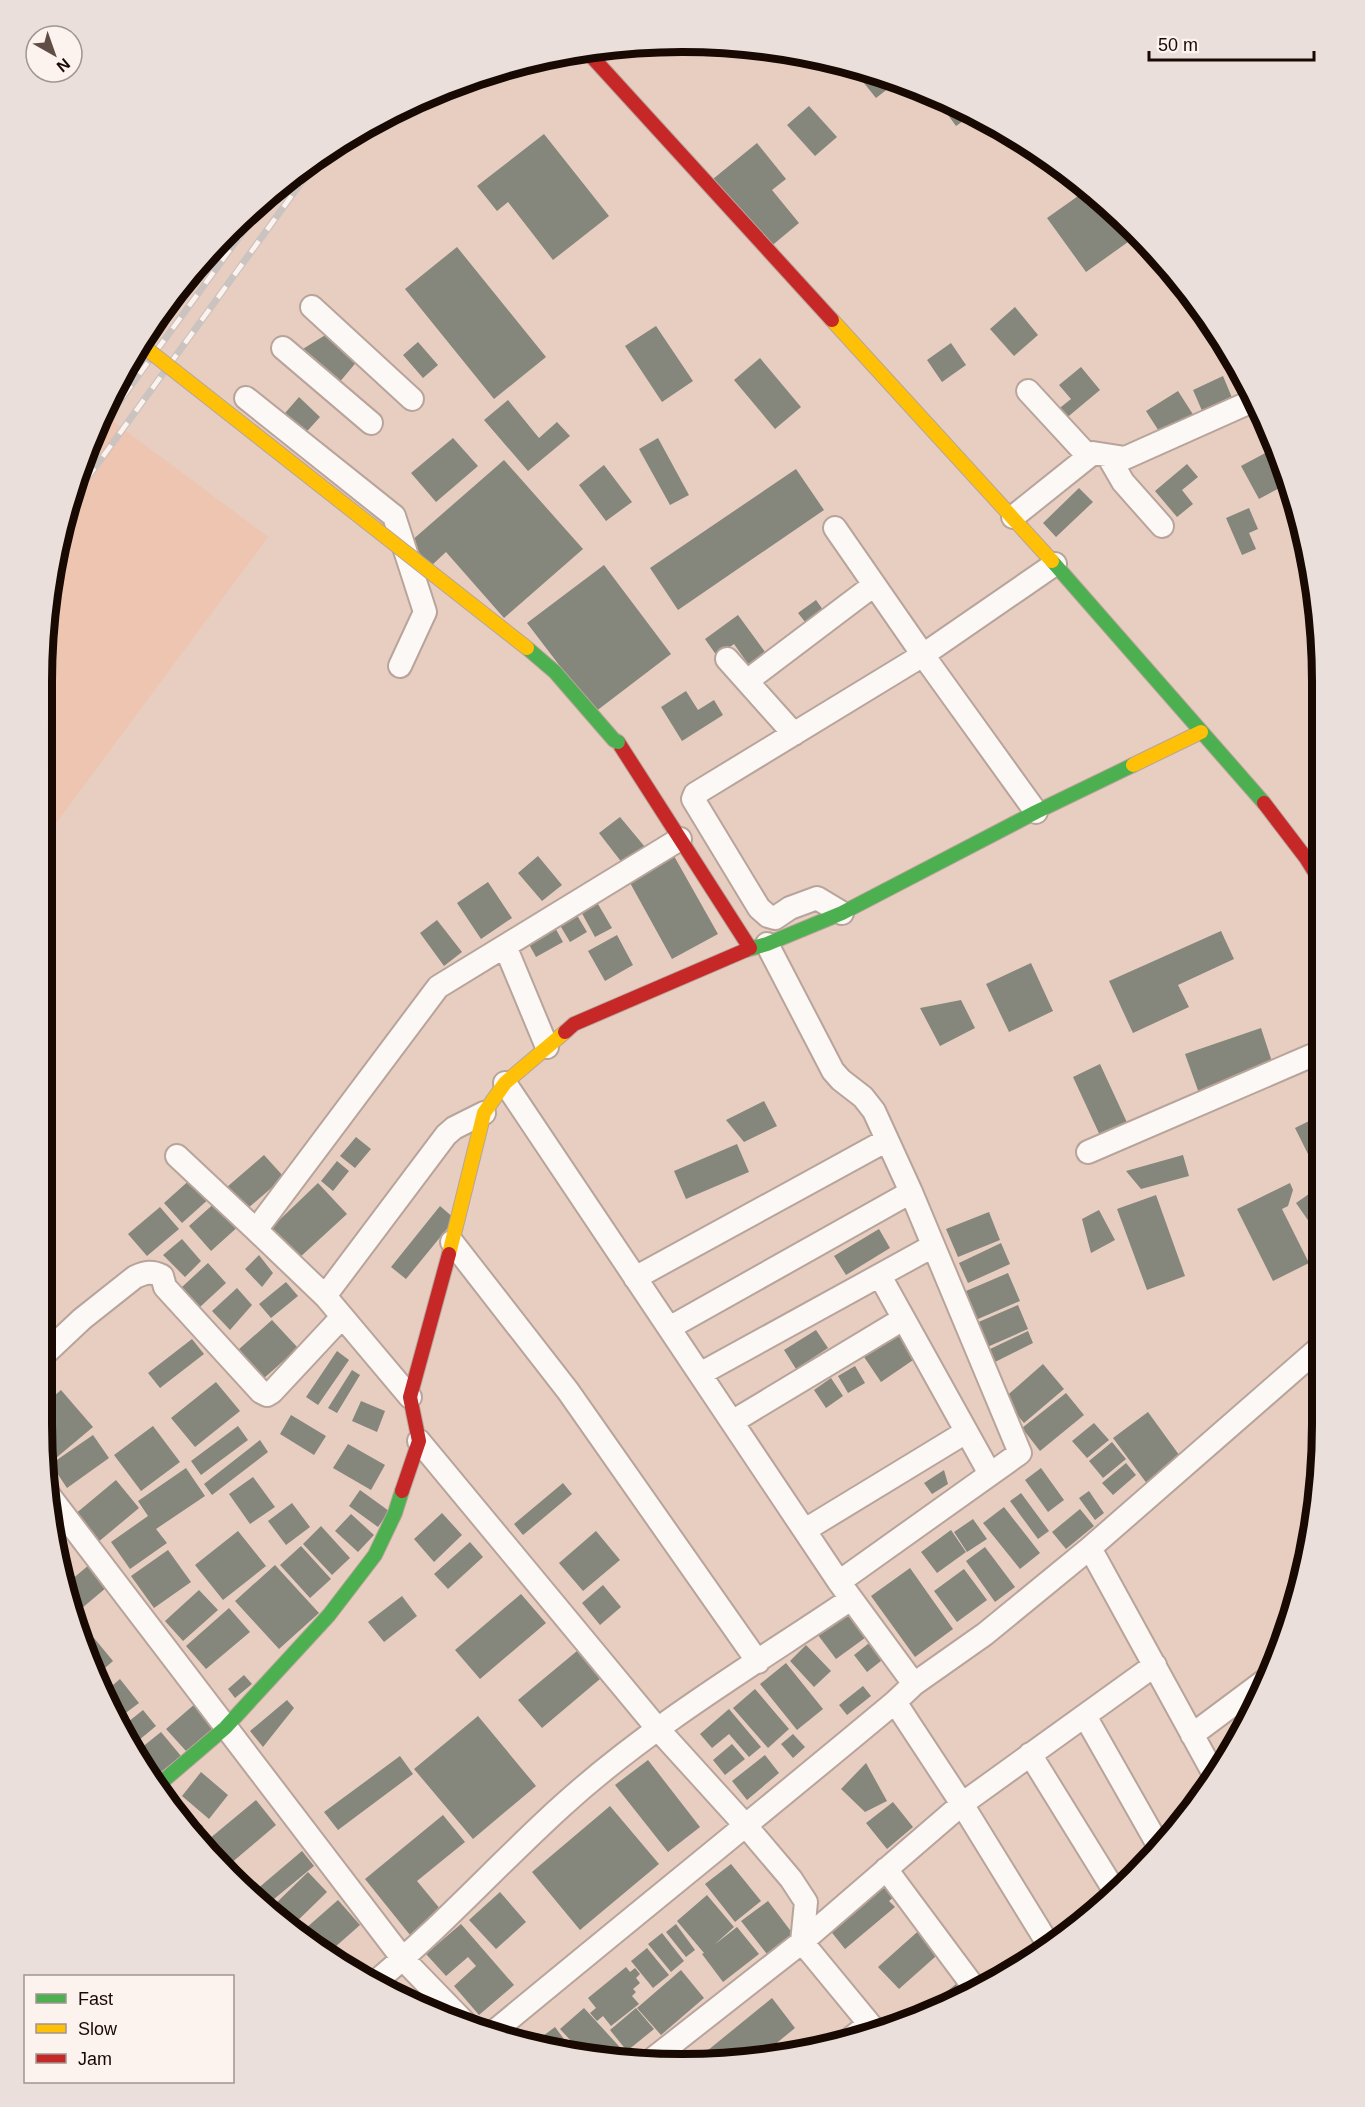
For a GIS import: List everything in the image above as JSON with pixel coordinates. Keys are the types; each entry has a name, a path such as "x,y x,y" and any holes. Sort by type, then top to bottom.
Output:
{"street":[{"path":"595,59 1054,564 1253,789 1312,868"},
{"path":"312,307 412,399"},
{"path":"283,348 370,423"},
{"path":"148,350 502,627 555,672 618,742 680,839 758,946 833,1071 870,1103 911,1192 1020,1453 990,1474 758,1662 657,1728 563,1805 403,1959 381,1977"},
{"path":"1028,391 1098,456 1162,525"},
{"path":"246,398 394,516 424,612 400,666"},
{"path":"1013,518 1098,456 1125,458 1248,403"},
{"path":"835,528 1036,812"},
{"path":"842,913 817,898 790,908 775,918 768,916 759,908 694,802 695,794 923,655 1054,564"},
{"path":"747,681 874,585"},
{"path":"727,659 794,734"},
{"path":"870,2026 802,1942 806,1902 791,1879 657,1728 419,1441 410,1397 484,1113 504,1083 574,1024 842,913 1036,812 1201,732"},
{"path":"256,1230 438,987 680,839"},
{"path":"505,946 547,1047"},
{"path":"1088,1152 1312,1055"},
{"path":"504,1083 845,1590 914,1684"},
{"path":"325,1296 446,1135 454,1128 484,1113"},
{"path":"635,1278 887,1140"},
{"path":"177,1156 325,1296 410,1397"},
{"path":"669,1328 911,1192"},
{"path":"452,1242 568,1391 758,1662"},
{"path":"700,1374 933,1246"},
{"path":"52,1347 82,1319 135,1277 153,1272 162,1276 165,1287 201,1329 261,1392 267,1395 342,1317"},
{"path":"880,1276 990,1474"},
{"path":"732,1422 903,1319"},
{"path":"500,2027 673,1883 746,1826 914,1684 985,1634 1090,1548 1312,1354"},
{"path":"805,1530 966,1432"},
{"path":"163,1781 225,1728 329,1616 375,1555 395,1513 419,1441"},
{"path":"58,1507 403,1959 454,2012"},
{"path":"1090,1548 1210,1768"},
{"path":"660,2053 802,1942 962,1804 1155,1665"},
{"path":"1192,1735 1255,1688"},
{"path":"895,1702 962,1804 1045,1939"},
{"path":"1084,1716 1156,1840"},
{"path":"1030,1754 1111,1886"},
{"path":"886,1869 972,1984"}],"shaded area":[{"path":"110,419 268,537 52,829 52,682 58,600 74,519 100,441"}],"building":[{"path":"860,78 889,88 876,98"},
{"path":"809,106 837,137 815,156 787,125"},
{"path":"944,109 965,119 956,126"},
{"path":"544,134 609,216 553,260 508,202 497,211 477,186"},
{"path":"757,143 786,179 772,190 799,223 769,248 713,179"},
{"path":"1080,195 1115,225 1128,242 1086,272 1047,218"},
{"path":"457,247 546,357 494,399 405,289"},
{"path":"1015,307 1038,335 1014,356 990,329"},
{"path":"656,326 693,381 662,402 625,346"},
{"path":"327,334 359,359 338,384 298,352"},
{"path":"418,342 438,365 423,378 403,355"},
{"path":"951,343 966,365 942,382 927,360"},
{"path":"760,358 801,407 775,429 734,380"},
{"path":"1081,367 1100,390 1064,420 1056,411 1071,399 1059,385"},
{"path":"1223,376 1233,400 1203,413 1193,390"},
{"path":"1178,391 1194,416 1162,436 1146,411"},
{"path":"299,397 320,417 300,439 279,420"},
{"path":"508,400 539,438 557,422 570,436 528,471 484,420"},
{"path":"453,438 478,466 436,502 411,473"},
{"path":"658,438 689,495 670,505 639,449"},
{"path":"1269,451 1281,487 1259,499 1241,466"},
{"path":"504,460 583,549 504,618 446,552 431,566 410,542"},
{"path":"1187,464 1198,477 1182,490 1193,504 1177,517 1155,491"},
{"path":"604,465 632,502 606,521 579,485"},
{"path":"796,469 824,510 678,610 650,568"},
{"path":"1079,488 1093,502 1056,537 1043,523"},
{"path":"1249,508 1258,529 1249,533 1256,549 1242,555 1226,518"},
{"path":"604,565 671,654 595,712 527,623"},
{"path":"816,600 826,614 809,627 798,613"},
{"path":"738,615 768,656 751,668 734,644 717,656 705,639"},
{"path":"686,691 698,710 714,700 723,715 682,741 661,707"},
{"path":"620,817 645,847 623,864 599,833"},
{"path":"538,856 562,885 542,901 518,873"},
{"path":"674,856 718,934 672,959 629,881"},
{"path":"488,882 512,918 481,939 457,903"},
{"path":"595,899 612,928 595,937 579,908"},
{"path":"575,912 587,932 570,942 558,922"},
{"path":"437,920 462,952 444,966 420,933"},
{"path":"553,924 563,942 536,957 526,939"},
{"path":"1221,931 1234,959 1178,985 1189,1007 1133,1033 1109,981"},
{"path":"617,935 633,965 605,981 588,951"},
{"path":"1031,963 1053,1011 1009,1032 986,984"},
{"path":"961,1000 975,1028 940,1046 920,1008"},
{"path":"1261,1028 1275,1071 1200,1096 1185,1054"},
{"path":"1100,1064 1130,1129 1103,1142 1073,1077"},
{"path":"764,1101 777,1126 744,1142 726,1120"},
{"path":"1312,1120 1312,1162 1295,1128"},
{"path":"356,1137 371,1149 355,1168 340,1156"},
{"path":"737,1144 749,1172 686,1199 674,1171"},
{"path":"264,1155 284,1177 247,1209 227,1187"},
{"path":"1183,1155 1189,1176 1141,1189 1126,1171"},
{"path":"337,1161 349,1171 333,1191 321,1181"},
{"path":"193,1177 211,1197 182,1223 164,1203"},
{"path":"318,1183 347,1214 298,1259 270,1229"},
{"path":"1290,1183 1293,1190 1288,1206 1282,1209 1309,1263 1273,1281 1237,1209"},
{"path":"1312,1192 1312,1226 1296,1203"},
{"path":"1156,1195 1185,1276 1147,1290 1117,1209"},
{"path":"218,1200 241,1224 211,1251 189,1226"},
{"path":"440,1206 455,1219 406,1279 391,1267"},
{"path":"160,1207 179,1229 147,1256 128,1234"},
{"path":"1099,1210 1115,1240 1091,1253 1082,1219"},
{"path":"989,1212 1000,1240 958,1257 946,1229"},
{"path":"879,1229 890,1248 846,1275 834,1256"},
{"path":"182,1239 201,1261 185,1277 163,1255"},
{"path":"1001,1243 1010,1264 968,1283 959,1263"},
{"path":"259,1255 273,1273 262,1287 245,1269"},
{"path":"208,1263 226,1283 200,1307 182,1287"},
{"path":"1008,1273 1020,1301 971,1322 959,1294"},
{"path":"286,1282 298,1296 271,1318 259,1304"},
{"path":"237,1288 252,1305 230,1330 212,1311"},
{"path":"1018,1305 1028,1329 985,1348 974,1324"},
{"path":"272,1320 298,1348 263,1379 238,1350"},
{"path":"898,1325 919,1356 881,1382 860,1351"},
{"path":"816,1330 828,1348 796,1369 784,1350"},
{"path":"1028,1331 1033,1343 995,1362 988,1350"},
{"path":"192,1339 204,1354 160,1388 148,1373"},
{"path":"337,1351 349,1360 318,1405 306,1397"},
{"path":"1043,1364 1064,1389 1024,1423 1003,1399"},
{"path":"855,1366 865,1383 848,1393 838,1376"},
{"path":"352,1370 360,1375 337,1413 328,1408"},
{"path":"831,1378 843,1396 826,1408 814,1390"},
{"path":"216,1382 240,1411 195,1447 171,1418"},
{"path":"61,1390 93,1427 56,1458 53,1455 52,1398"},
{"path":"1066,1393 1084,1415 1040,1451 1022,1428"},
{"path":"361,1401 385,1411 377,1432 352,1421"},
{"path":"1148,1412 1182,1459 1148,1485 1113,1438"},
{"path":"291,1415 326,1436 314,1455 280,1434"},
{"path":"1094,1423 1109,1440 1087,1458 1072,1441"},
{"path":"153,1426 180,1462 141,1491 114,1455"},
{"path":"238,1426 248,1440 201,1475 191,1461"},
{"path":"93,1435 109,1458 67,1488 54,1469 54,1462"},
{"path":"260,1440 268,1452 212,1495 204,1484"},
{"path":"1112,1442 1126,1459 1103,1478 1089,1461"},
{"path":"348,1444 385,1465 371,1490 333,1468"},
{"path":"1126,1463 1136,1475 1113,1495 1102,1483"},
{"path":"186,1468 205,1496 156,1529 167,1543 130,1569 111,1542 148,1516 138,1501"},
{"path":"1041,1468 1064,1500 1048,1512 1025,1480"},
{"path":"944,1470 948,1484 932,1494 924,1483"},
{"path":"253,1477 275,1507 250,1524 229,1494"},
{"path":"116,1480 139,1508 97,1543 74,1515"},
{"path":"563,1483 572,1494 523,1535 514,1524"},
{"path":"360,1490 389,1511 378,1527 349,1506"},
{"path":"1089,1491 1104,1513 1095,1520 1079,1498"},
{"path":"1021,1493 1049,1531 1038,1539 1010,1501"},
{"path":"292,1503 310,1527 286,1545 268,1521"},
{"path":"1004,1507 1040,1553 1020,1569 983,1523"},
{"path":"1080,1509 1094,1526 1066,1549 1052,1532"},
{"path":"442,1513 462,1535 434,1562 414,1539"},
{"path":"351,1514 374,1535 358,1552 335,1531"},
{"path":"973,1519 987,1539 967,1552 954,1532"},
{"path":"321,1526 350,1558 332,1575 303,1544"},
{"path":"951,1530 966,1552 937,1573 921,1552"},
{"path":"238,1531 266,1566 223,1600 195,1565"},
{"path":"596,1531 620,1560 583,1591 559,1563"},
{"path":"470,1542 483,1557 448,1589 434,1574"},
{"path":"301,1546 331,1579 310,1598 280,1565"},
{"path":"985,1547 1015,1587 995,1602 966,1561"},
{"path":"168,1550 191,1582 154,1608 131,1576"},
{"path":"89,1565 107,1587 81,1609 72,1579"},
{"path":"275,1565 319,1613 279,1649 235,1601"},
{"path":"910,1568 953,1629 915,1657 871,1596"},
{"path":"964,1569 987,1600 957,1622 934,1591"},
{"path":"603,1585 621,1607 600,1625 582,1603"},
{"path":"199,1590 218,1610 183,1641 165,1621"},
{"path":"521,1594 546,1623 480,1679 455,1650"},
{"path":"402,1596 417,1616 384,1642 368,1622"},
{"path":"229,1608 250,1632 206,1669 186,1646"},
{"path":"851,1611 869,1635 836,1659 818,1635"},
{"path":"94,1638 113,1661 102,1670 100,1666 91,1641"},
{"path":"873,1640 886,1657 867,1672 854,1655"},
{"path":"806,1645 831,1671 814,1687 790,1661"},
{"path":"577,1651 600,1679 542,1728 518,1700"},
{"path":"786,1663 823,1709 797,1730 760,1684"},
{"path":"244,1675 252,1684 235,1698 228,1689"},
{"path":"120,1679 139,1703 123,1715 110,1688"},
{"path":"863,1686 871,1696 847,1715 839,1705"},
{"path":"755,1689 789,1729 768,1748 733,1708"},
{"path":"287,1700 294,1708 263,1747 250,1731"},
{"path":"196,1703 216,1726 186,1751 166,1729"},
{"path":"729,1709 761,1747 749,1757 729,1734 712,1748 700,1734"},
{"path":"143,1710 156,1726 138,1741 127,1722"},
{"path":"478,1716 536,1786 473,1839 414,1769"},
{"path":"161,1732 181,1756 158,1774 142,1747"},
{"path":"793,1734 805,1747 793,1758 781,1744"},
{"path":"732,1744 745,1759 725,1775 713,1760"},
{"path":"765,1755 779,1773 747,1800 732,1781"},
{"path":"400,1756 413,1774 338,1830 324,1812"},
{"path":"648,1760 700,1827 668,1852 615,1785"},
{"path":"866,1763 887,1801 865,1812 841,1789"},
{"path":"201,1772 228,1795 209,1819 182,1796"},
{"path":"256,1800 276,1825 231,1863 209,1839"},
{"path":"893,1802 913,1827 887,1849 866,1823"},
{"path":"610,1806 659,1864 580,1930 532,1872"},
{"path":"189,1815 203,1826 201,1830"},
{"path":"443,1815 465,1842 417,1881 441,1910 410,1935 365,1879"},
{"path":"302,1851 314,1866 271,1901 257,1889"},
{"path":"731,1864 761,1901 735,1922 705,1884"},
{"path":"308,1872 327,1892 296,1922 275,1904"},
{"path":"890,1878 901,1891 889,1901 895,1907 845,1949 829,1929"},
{"path":"500,1892 526,1922 496,1949 469,1920"},
{"path":"707,1895 734,1927 714,1945 737,1927 759,1954 723,1982 702,1954 704,1953 677,1921"},
{"path":"338,1900 360,1925 333,1949 305,1929"},
{"path":"768,1901 793,1934 767,1954 741,1921"},
{"path":"461,1924 514,1985 479,2015 454,1986 476,1966 468,1957 446,1976 426,1954"},
{"path":"676,1924 695,1950 686,1957 666,1932"},
{"path":"924,1926 944,1949 899,1989 878,1967"},
{"path":"662,1933 684,1961 671,1972 648,1944"},
{"path":"647,1948 669,1975 653,1988 631,1961"},
{"path":"626,1967 630,1972 635,1968 640,1974 636,1978 640,1983 633,1989 636,1992 632,1996 639,2004 611,2026 603,2016 597,2021 590,2013 596,2008 588,1998"},
{"path":"681,1970 704,1998 661,2035 637,2008"},
{"path":"961,1980 967,1987 961,1990 933,2003"},
{"path":"772,1998 795,2028 771,2048 704,2053"},
{"path":"584,2008 624,2051 574,2045 560,2029"},
{"path":"636,2008 654,2029 627,2051 610,2030"},
{"path":"555,2027 567,2043 560,2042 541,2038"}],"railway":[{"path":"86,480 303,180"},
{"path":"116,406 244,231"}],"traffic: fast":[{"path":"1052,561 1264,803"},
{"path":"527,648 555,672 618,742"},
{"path":"746,950 767,944 842,913 1036,812 1133,765"},
{"path":"163,1781 225,1728 329,1615 375,1555 395,1513 402,1491"}],"traffic: slow":[{"path":"832,320 1052,561"},
{"path":"148,350 527,648"},
{"path":"1133,765 1201,732"},
{"path":"449,1254 484,1113 505,1083 565,1032"}],"traffic: jam":[{"path":"594,59 832,320"},
{"path":"618,742 750,948"},
{"path":"1264,803 1312,868"},
{"path":"565,1032 574,1024 746,950"},
{"path":"402,1491 419,1441 410,1397 449,1254"}]}
